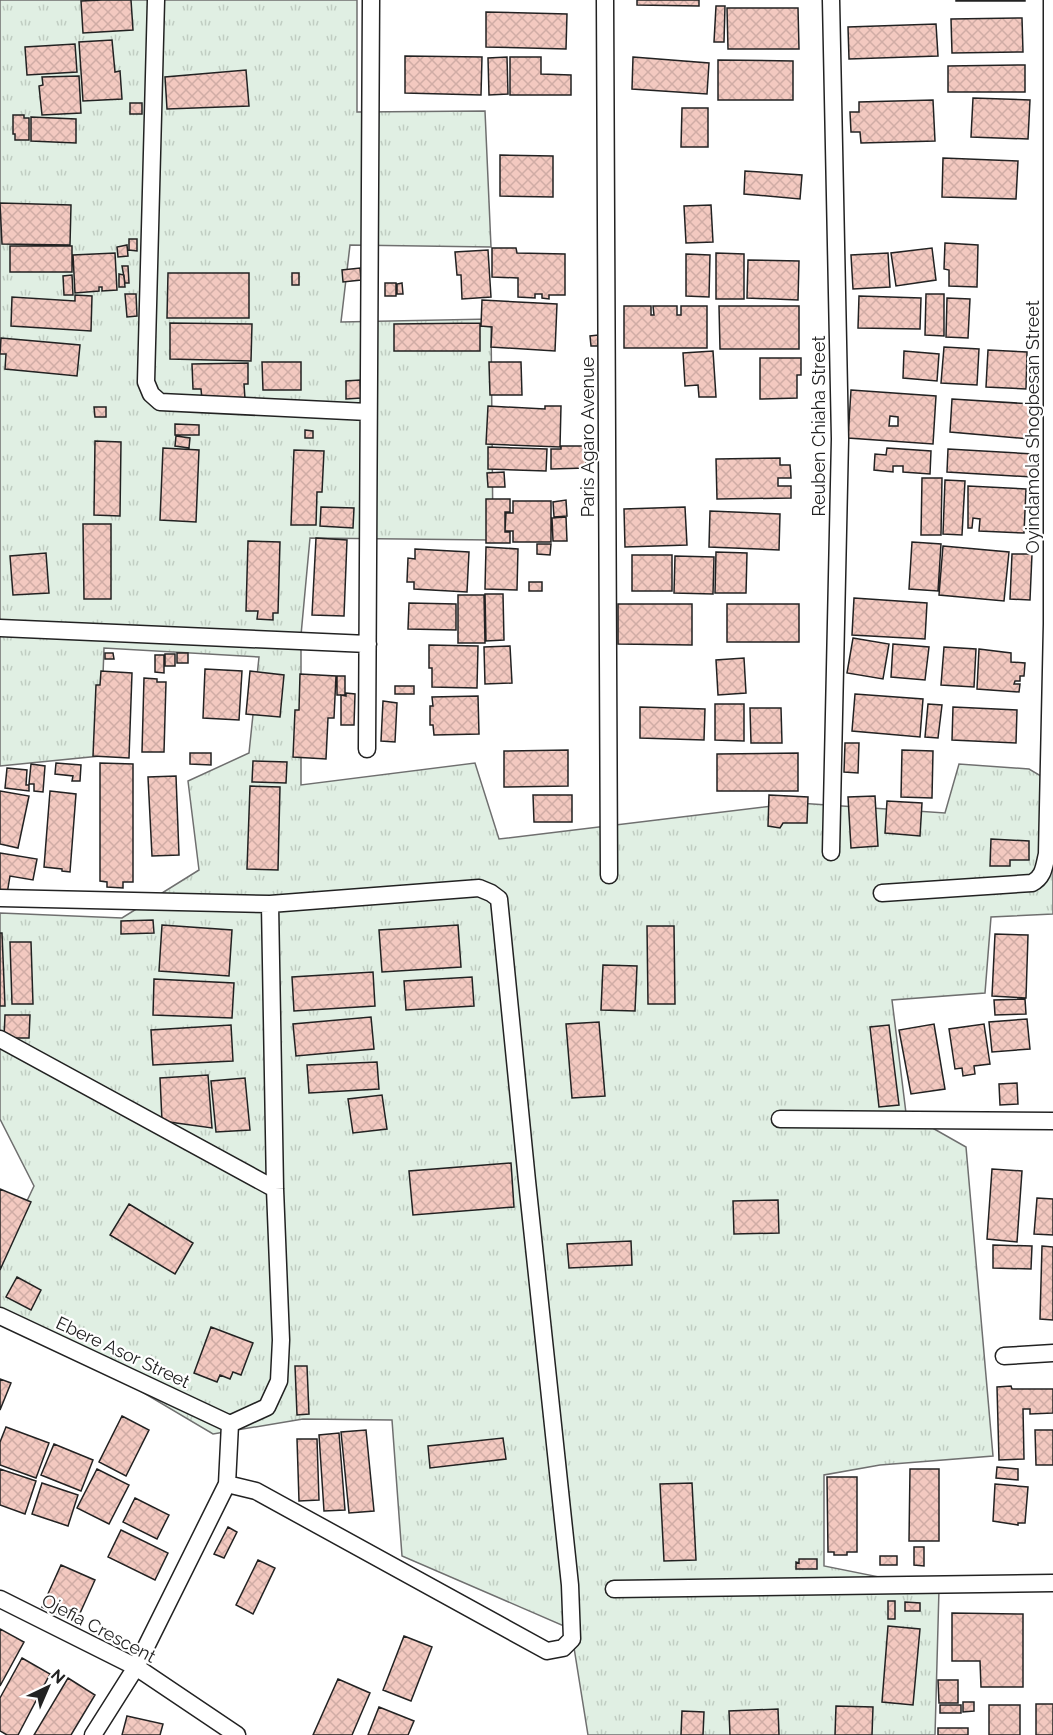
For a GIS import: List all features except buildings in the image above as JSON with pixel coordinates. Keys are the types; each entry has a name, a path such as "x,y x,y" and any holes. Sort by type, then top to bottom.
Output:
{"street":[{"path":"156,0 146,382 151,394 160,402 368,412"},
{"path":"367,749 371,0"},
{"name":"Paris Agaro Avenue","path":"605,0 609,875"},
{"name":"Reuben Chiaha Street","path":"831,0 840,439 831,852"},
{"name":"Oyindamola Shogbesan Street","path":"1050,854 1052,0"},
{"path":"0,628 368,644"},
{"path":"882,893 1032,883 1042,874 1050,854"},
{"path":"0,898 270,904 479,888 499,899 570,1585 572,1639 563,1648 547,1651 256,1491 227,1484"},
{"path":"93,1735 136,1666 227,1484 230,1424 267,1407 279,1381 281,1340 275,1189 270,904"},
{"path":"0,1039 275,1189"},
{"path":"780,1119 1053,1121"},
{"name":"Ebere Asor Street","path":"0,1316 230,1424"},
{"path":"1004,1356 1053,1353"},
{"path":"614,1588 1053,1583"},
{"name":"Ojefia Crescent","path":"0,1599 136,1666 237,1735"}],"green space":[{"path":"0,0 357,0 357,112 485,111 491,247 350,245 341,322 491,319 493,540 310,538 301,635 301,785 475,763 499,839 798,803 945,813 959,764 1029,769 1053,783 1053,914 991,917 985,993 892,1000 906,1113 966,1147 993,1456 880,1465 824,1475 824,1566 939,1589 935,1735 588,1735 571,1629 402,1556 392,1420 303,1419 213,1434 0,1308 0,1258 34,1186 0,1119 0,913 122,918 199,870 188,781 249,753 259,657 104,648 100,756 0,766"}]}
